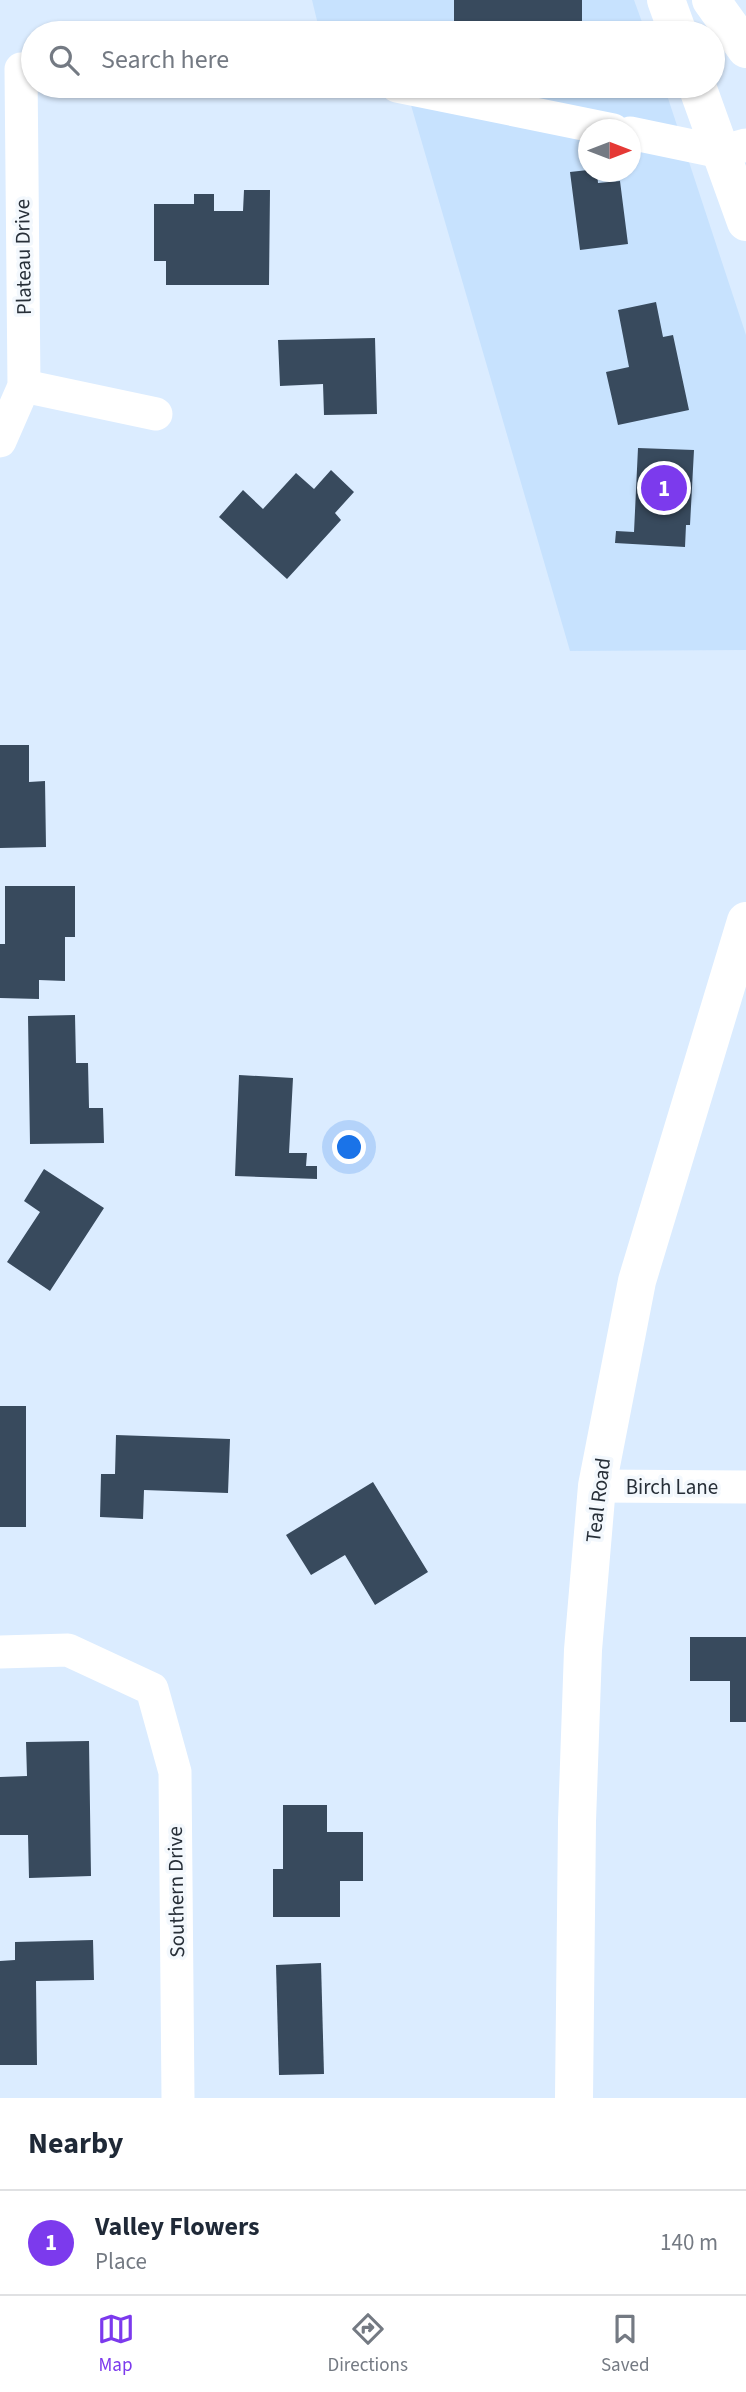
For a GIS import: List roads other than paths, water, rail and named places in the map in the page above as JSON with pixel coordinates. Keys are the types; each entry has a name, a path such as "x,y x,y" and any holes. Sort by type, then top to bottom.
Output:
{"main road":[{"path":"666,0 674,21"},
{"path":"711,0 746,49"},
{"path":"704,98 734,148 746,222"},
{"name":"Teal Road","path":"575,2098 577,1821 582,1663 597,1486 637,1281 746,921"}],"street":[{"name":"Plateau Drive","path":"0,441 24,386 18,69"},
{"path":"456,98 578,123"},
{"path":"641,134 734,148"},
{"path":"24,386 156,414"},
{"name":"Birch Lane","path":"597,1486 746,1487"},
{"name":"Southern Drive","path":"0,1652 68,1650 152,1689 175,1772 178,2098"}],"place":[{"name":"Valley Flowers","path":"664,488"}]}
